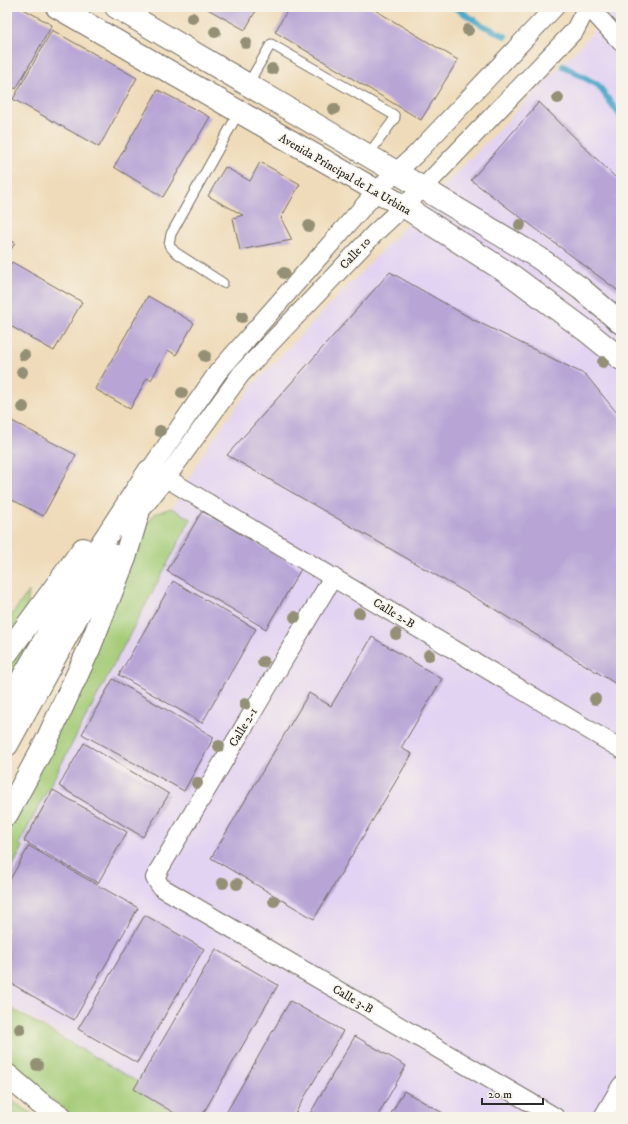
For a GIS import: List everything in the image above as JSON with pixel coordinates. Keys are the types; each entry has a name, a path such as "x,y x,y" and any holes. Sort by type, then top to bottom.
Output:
{"main road":[{"name":"Avenida Principal de La Urbina","path":"57,7 403,206 514,277 621,359"},
{"path":"123,9 539,258 580,288 621,323"},
{"path":"7,653 126,489 158,474"},
{"path":"7,705 89,562 158,474"},
{"path":"7,745 101,573 138,514"},
{"path":"7,814 46,742 89,649 125,558 138,514"},
{"path":"7,1075 40,1103 61,1117"}],"street":[{"name":"Calle 10","path":"138,514 158,474 218,372 377,191 415,155 555,7"},
{"name":"Calle 10","path":"158,474 241,374 376,232 422,188 575,30 588,7"},
{"path":"588,7 621,42"},
{"name":"Calle 2-B","path":"158,474 621,749"},
{"name":"Calle 2-1","path":"155,878 332,576"},
{"name":"Calle 3-B","path":"155,878 162,887 555,1117"},
{"path":"603,1117 621,1086"}],"lane":[{"path":"248,84 271,44 394,115 395,118 368,155"},
{"path":"223,283 175,252 169,245 171,234 239,112"}],"shaded area":[{"path":"612,7 621,7 621,1117 196,1117 7,1004 7,850 163,525 207,447 252,386 588,38"}],"green space":[{"path":"171,508 191,519 19,844 23,847 7,877 7,835 44,757 144,530 154,514"},
{"path":"65,585 7,689 7,667"},
{"path":"29,591 29,598 25,611 19,624 7,642 7,621"},
{"path":"7,1006 198,1117 76,1117 35,1087 7,1062"},
{"path":"7,1097 36,1117 7,1117"}],"building":[{"path":"7,7 20,7 52,25 16,89 7,84"},
{"path":"204,7 258,7 245,30"},
{"path":"289,7 370,7 458,60 421,120 275,32"},
{"path":"52,30 137,78 99,147 13,99"},
{"path":"158,90 210,117 163,197 114,167"},
{"path":"539,102 621,183 621,293 471,180"},
{"path":"260,162 300,184 281,218 292,240 240,250 233,218 243,215 208,196 225,167 250,181"},
{"path":"7,238 15,243 7,256"},
{"path":"12,262 82,302 54,351 7,324 7,270"},
{"path":"390,272 474,320 586,375 621,418 621,687 486,604 227,455"},
{"path":"148,296 194,323 176,355 168,350 151,380 147,378 130,409 95,389"},
{"path":"12,421 76,455 43,516 7,497 7,430"},
{"path":"202,511 301,569 266,629 167,571"},
{"path":"173,581 256,629 202,723 119,675"},
{"path":"372,637 442,679 401,748 412,754 314,919 211,858 309,693 331,706"},
{"path":"113,679 214,737 184,791 82,734"},
{"path":"84,743 169,794 143,837 59,786"},
{"path":"53,790 127,832 98,883 24,841"},
{"path":"29,846 138,908 74,1020 7,981 7,885"},
{"path":"145,915 204,949 137,1063 78,1029"},
{"path":"216,949 278,985 201,1117 181,1117 134,1089"},
{"path":"290,1001 343,1031 293,1117 233,1117 226,1113"},
{"path":"355,1036 406,1066 377,1117 308,1117"},
{"path":"404,1091 450,1117 389,1117"}],"waterway":[{"path":"454,7 482,25 505,36"},
{"path":"563,66 598,85 621,117"}]}
